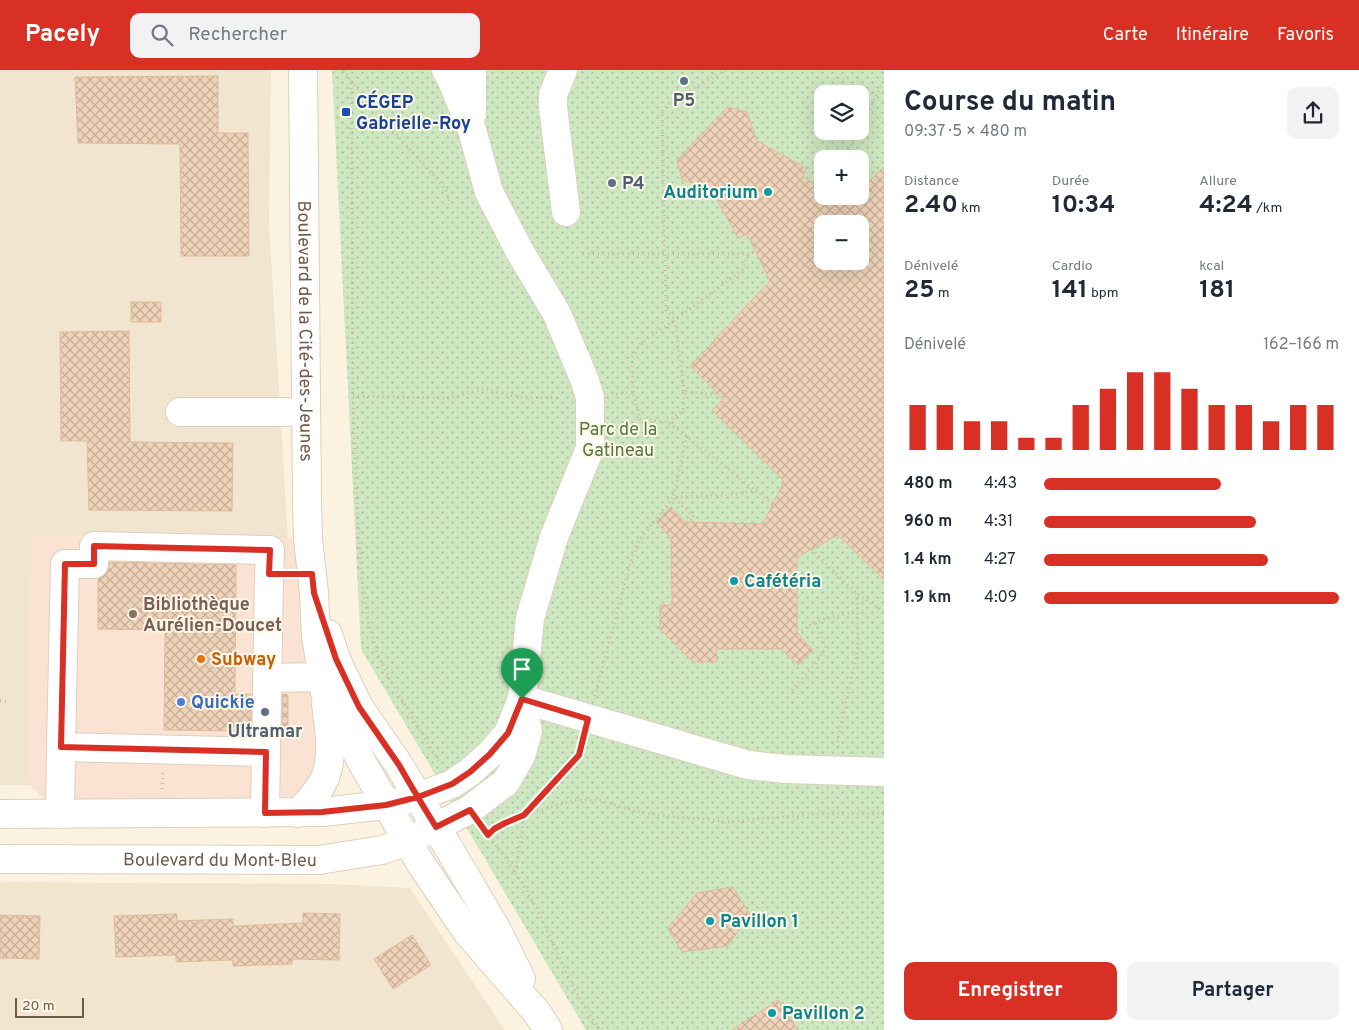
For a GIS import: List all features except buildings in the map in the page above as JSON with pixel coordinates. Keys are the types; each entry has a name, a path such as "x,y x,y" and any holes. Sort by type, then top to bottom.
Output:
{"street":[{"name":"Boulevard de la Cité-des-Jeunes","path":"303,70 305,412 308,539 316,636 324,685 386,805 421,864 466,932 543,1022"},
{"path":"0,814 298,813 386,805 418,797 452,784 477,766 508,733 522,699 530,618 554,537 590,448 590,398 586,381 557,314 519,250 489,192 472,130 446,70"},
{"path":"472,70 472,130"},
{"path":"563,70 553,95 553,107 566,212"},
{"path":"180,412 305,412"},
{"path":"60,814 65,564 94,564 94,546 270,550 265,813"},
{"path":"269,574 313,583"},
{"name":"Boulevard de la Cité-des-Jeunes","path":"313,583 336,659 359,707 399,765 497,930 543,1022"},
{"path":"267,678 324,685 329,732 329,765 319,788 298,813"},
{"path":"522,699 748,765 786,769 884,772"},
{"name":"Boulevard du Mont-Bleu","path":"0,859 319,860 382,850 470,810 506,782 521,756 528,731 522,699"},
{"path":"61,747 266,752"}],"path":[{"path":"344,70 376,112 445,188 449,201"},
{"path":"668,422 683,410 684,391 675,320 666,310 662,115 663,110 672,100 726,70"},
{"path":"351,81 353,396 356,493 362,581 368,620 378,655 389,678 452,784"},
{"path":"869,110 884,81"},
{"path":"583,254 748,254 755,251"},
{"path":"748,254 742,270 642,342 632,358 633,392 640,419 668,422 773,504"},
{"path":"684,391 714,395 723,388"},
{"path":"353,396 448,398 484,389 520,397 558,398"},
{"path":"616,394 633,392"},
{"path":"515,873 524,815 579,755 631,560 639,541 673,497 686,436"},
{"path":"673,497 732,495 756,490"},
{"path":"673,497 694,517 687,524"},
{"path":"812,549 857,592 874,606 884,611"},
{"path":"838,770 838,739 858,648 857,592"},
{"path":"797,633 815,622 834,616 858,612"},
{"path":"792,690 826,648 815,622"},
{"path":"0,701 6,701"},
{"path":"488,835 494,829 524,815 575,800 586,799 598,800 659,815 730,822 779,816 884,814"},
{"path":"470,810 532,900 569,980 600,1030"}],"shaded area":[{"path":"0,70 271,70 269,224 288,539 30,536 29,785 0,785"},
{"path":"30,536 308,539 329,732 298,813 60,814 29,785"},
{"path":"0,882 333,884 410,888 505,1030 0,1030"}],"green space":[{"name":"Parc de la Gatineau","path":"332,70 884,70 884,1030 586,1030 361,649"}],"place":[{"name":"P5","path":"684,81"},
{"name":"CÉGEP Gabrielle-Roy","path":"346,112"},
{"name":"P4","path":"612,183"},
{"name":"Auditorium","path":"768,192"},
{"name":"Cafétéria","path":"734,581"},
{"name":"Bibliothèque Aurélien-Doucet","path":"133,614"},
{"name":"Subway","path":"201,659"},
{"name":"Quickie","path":"181,702"},
{"name":"Ultramar","path":"265,712"},
{"name":"Pavillon 1","path":"710,921"},
{"name":"Pavillon 2","path":"772,1013"}],"route":[{"path":"522,699 508,733 490,754 470,772 452,784 418,797 386,805 322,812 265,813 266,752 61,747 65,564 94,564 94,546 270,550 269,574 312,574 314,593 336,659 359,707 399,765 404,773 418,797 436,827 470,810 488,835 494,829 524,815 579,755 588,719 522,699"}]}
